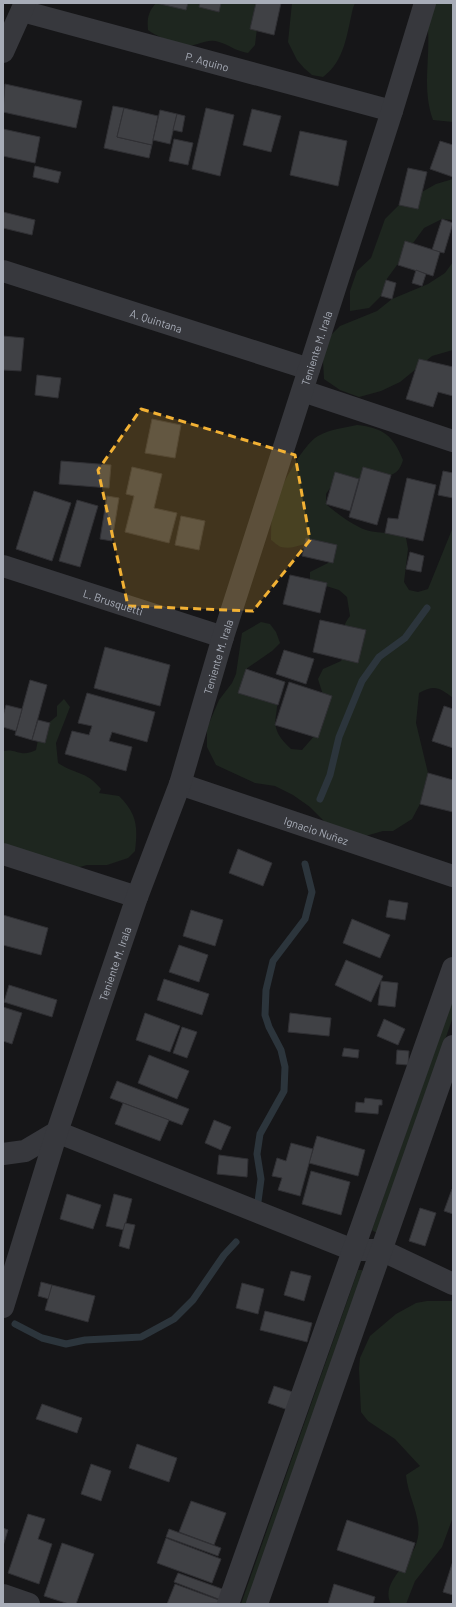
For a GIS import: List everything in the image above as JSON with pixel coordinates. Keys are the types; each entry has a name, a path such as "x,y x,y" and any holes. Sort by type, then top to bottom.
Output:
{"street":[{"name":"Teniente M. Irala","path":"3,1307 57,1132 138,897 180,784 223,637 303,391 425,3"},
{"name":"P. Aquino","path":"23,7 392,111"},
{"path":"3,52 23,7"},
{"name":"A. Quintana","path":"3,271 309,369"},
{"path":"303,391 453,441"},
{"name":"L. Brusquetti","path":"3,566 223,637"},
{"name":"Ignacio Nuñez","path":"180,784 453,876"},
{"path":"3,854 138,897"},
{"path":"228,1604 453,968"},
{"path":"257,1604 453,1046"},
{"path":"3,1154 24,1151 57,1132 353,1250 381,1250 453,1284"},
{"path":"3,1595 29,1604"}],"highlighted area":[{"path":"141,409 295,455 310,540 253,611 128,606 98,470"}],"shaded area":[{"path":"156,3 260,3 255,45 248,53 215,41 207,41 184,46 167,40 148,30 151,9"},
{"path":"292,3 355,3 341,55 323,77 312,75 304,68 297,60 288,42"},
{"path":"419,3 453,3 453,122 433,120 427,86 428,30 426,20"},
{"path":"453,179 453,220 442,219 424,228 386,280 381,296 369,308 350,311 350,291 357,271 371,258 385,219 399,205 436,184"},
{"path":"453,262 453,350 432,356 400,382 381,391 359,397 340,390 324,379 323,361 325,341 340,326 377,311 392,299 428,284 445,273"},
{"path":"357,425 374,428 386,434 399,451 403,460 402,463 399,469 387,477 368,482 332,485 326,494 326,504 345,519 366,530 385,533 391,529 400,530 406,538 408,549 404,582 409,590 418,592 428,589 453,527 453,698 437,688 425,690 419,693 416,723 428,773 420,804 412,819 393,831 383,831 362,837 333,830 310,807 293,795 275,786 255,783 216,765 207,747 207,728 219,700 232,683 236,674 242,633 261,622 270,624 276,632 280,643 272,651 246,669 278,695 276,724 279,735 291,749 302,750 322,727 324,698 318,679 323,669 341,661 346,652 344,629 350,616 347,597 339,590 310,581 310,572 328,563 333,555 331,545 317,542 287,548 281,547 271,540 272,517 273,509 285,480 298,458 312,441 318,436 327,432"},
{"path":"64,699 70,707 56,743 58,763 90,779 101,789 99,793 119,796 133,815 136,834 135,851 128,858 107,865 87,865 58,873 3,856 3,751 8,750 26,753 36,750 40,730 57,716 57,706"},
{"path":"453,998 453,1017 378,1232 375,1232 372,1230"},
{"path":"358,1270 362,1270 363,1273 247,1604 241,1604"},
{"path":"427,1301 453,1301 453,1517 442,1547 415,1581 406,1604 391,1604 389,1589 396,1575 412,1554 418,1538 418,1520 407,1484 406,1475 420,1466 395,1439 368,1421 361,1412 359,1369 360,1358 370,1336 396,1314 416,1303"}],"building":[{"path":"156,3 188,3 186,10"},
{"path":"200,3 221,3 219,12 199,7"},
{"path":"256,3 281,3 274,35 250,29"},
{"path":"5,84 82,101 76,128 3,112"},
{"path":"113,106 124,108 117,137 152,145 149,158 104,148"},
{"path":"124,108 158,116 152,145 117,137"},
{"path":"206,108 234,115 220,176 192,169"},
{"path":"252,109 281,116 271,152 243,145"},
{"path":"160,110 177,114 170,144 153,140"},
{"path":"177,114 185,116 182,132 173,130"},
{"path":"3,129 40,137 35,163 3,156"},
{"path":"300,131 347,141 338,186 290,175"},
{"path":"174,139 193,143 188,165 169,161"},
{"path":"440,141 453,145 453,177 430,169"},
{"path":"35,166 61,172 58,183 33,177"},
{"path":"408,168 427,172 418,209 399,205"},
{"path":"3,212 35,220 32,235 3,228"},
{"path":"442,219 453,223 444,253 432,250"},
{"path":"405,241 440,252 433,276 398,265"},
{"path":"416,270 426,274 422,286 412,283"},
{"path":"386,280 396,283 392,299 381,296"},
{"path":"3,336 24,338 21,371 3,370"},
{"path":"419,359 453,367 453,396 438,392 433,407 406,399"},
{"path":"37,375 61,378 58,398 35,395"},
{"path":"152,419 181,425 175,458 145,453"},
{"path":"61,461 111,465 109,488 59,484"},
{"path":"132,467 162,474 154,508 177,513 169,543 125,532 134,496 126,494"},
{"path":"363,467 391,475 377,525 349,517"},
{"path":"443,471 453,473 453,498 438,495"},
{"path":"335,472 359,479 350,511 326,504"},
{"path":"407,478 436,485 423,541 385,533 388,518 398,519"},
{"path":"34,491 71,503 52,561 16,549"},
{"path":"107,496 119,498 112,541 100,539"},
{"path":"77,500 98,506 80,567 59,561"},
{"path":"181,516 205,521 199,550 175,545"},
{"path":"306,538 337,545 333,563 302,556"},
{"path":"410,552 424,556 421,572 406,569"},
{"path":"290,575 327,583 320,613 283,604"},
{"path":"320,620 366,630 358,663 313,652"},
{"path":"105,647 170,665 160,706 94,688"},
{"path":"284,650 314,659 306,684 276,674"},
{"path":"246,669 285,682 278,705 238,693"},
{"path":"30,680 47,685 32,740 15,735"},
{"path":"289,682 332,696 318,738 275,725"},
{"path":"87,693 155,712 147,742 112,732 109,741 132,747 126,771 65,754 72,731 89,735 92,726 78,723"},
{"path":"6,705 22,709 16,731 3,727 3,716"},
{"path":"444,706 453,709 453,748 432,741"},
{"path":"38,720 50,723 45,743 32,740"},
{"path":"428,773 453,780 453,812 420,804"},
{"path":"238,849 272,863 263,886 229,873"},
{"path":"389,900 408,903 405,920 386,917"},
{"path":"191,910 223,920 215,946 183,936"},
{"path":"3,915 48,928 41,955 3,945"},
{"path":"352,919 390,935 380,958 343,943"},
{"path":"179,945 208,955 199,982 169,972"},
{"path":"346,960 383,976 371,1002 335,985"},
{"path":"164,979 209,994 202,1015 157,1000"},
{"path":"381,981 398,983 395,1007 378,1005"},
{"path":"9,985 57,1000 52,1017 4,1002"},
{"path":"3,1007 22,1013 12,1044 3,1041"},
{"path":"145,1013 180,1026 170,1052 136,1040"},
{"path":"290,1013 331,1018 329,1036 288,1032"},
{"path":"384,1019 405,1029 398,1045 377,1036"},
{"path":"182,1027 197,1032 187,1058 173,1053"},
{"path":"344,1048 359,1050 358,1058 342,1056"},
{"path":"397,1050 409,1051 408,1065 396,1064"},
{"path":"149,1055 189,1071 177,1099 138,1083"},
{"path":"117,1081 189,1109 182,1125 110,1098"},
{"path":"365,1098 382,1100 382,1105 379,1105 378,1114 355,1112 356,1102 364,1103"},
{"path":"123,1103 169,1120 160,1141 115,1124"},
{"path":"214,1120 231,1127 221,1150 205,1143"},
{"path":"317,1136 365,1150 358,1176 309,1163"},
{"path":"291,1143 313,1149 300,1196 278,1190 282,1178 272,1176 277,1158 286,1161"},
{"path":"219,1155 248,1159 247,1177 217,1174"},
{"path":"311,1171 350,1182 341,1215 302,1204"},
{"path":"453,1189 453,1214 444,1211"},
{"path":"67,1194 101,1205 93,1229 60,1219"},
{"path":"114,1194 132,1199 124,1230 106,1226"},
{"path":"420,1208 436,1213 425,1246 409,1241"},
{"path":"125,1223 135,1225 129,1249 119,1246"},
{"path":"291,1271 311,1276 304,1301 284,1295"},
{"path":"41,1282 52,1285 49,1299 38,1296"},
{"path":"242,1283 264,1289 258,1314 236,1308"},
{"path":"52,1285 95,1296 88,1322 45,1310"},
{"path":"265,1311 312,1323 307,1342 260,1330"},
{"path":"274,1386 296,1393 291,1411 268,1403"},
{"path":"42,1404 82,1418 77,1433 36,1419"},
{"path":"137,1444 177,1458 169,1482 129,1468"},
{"path":"91,1464 111,1471 101,1501 81,1494"},
{"path":"191,1501 226,1513 214,1545 179,1532"},
{"path":"28,1514 45,1519 38,1539 52,1544 39,1584 8,1573"},
{"path":"347,1520 415,1543 405,1573 337,1550"},
{"path":"3,1528 8,1530 3,1546"},
{"path":"169,1529 221,1548 218,1556 166,1537"},
{"path":"166,1538 221,1559 212,1583 157,1563"},
{"path":"62,1543 94,1554 76,1604 69,1604 44,1596"},
{"path":"453,1561 453,1595 443,1592"},
{"path":"178,1573 225,1590 221,1600 174,1582"},
{"path":"175,1584 227,1603 167,1604"},
{"path":"334,1584 375,1597 373,1604 328,1604"}],"waterway":[{"path":"320,799 330,775 339,737 362,681 379,657 405,638 427,608"},
{"path":"257,1209 261,1179 257,1154 260,1134 284,1091 285,1067 281,1050 269,1027 265,1015 266,990 273,961 305,919 312,892 305,864"},
{"path":"15,1324 42,1338 66,1344 85,1340 141,1337 174,1319 193,1300 224,1255 236,1242"}]}
